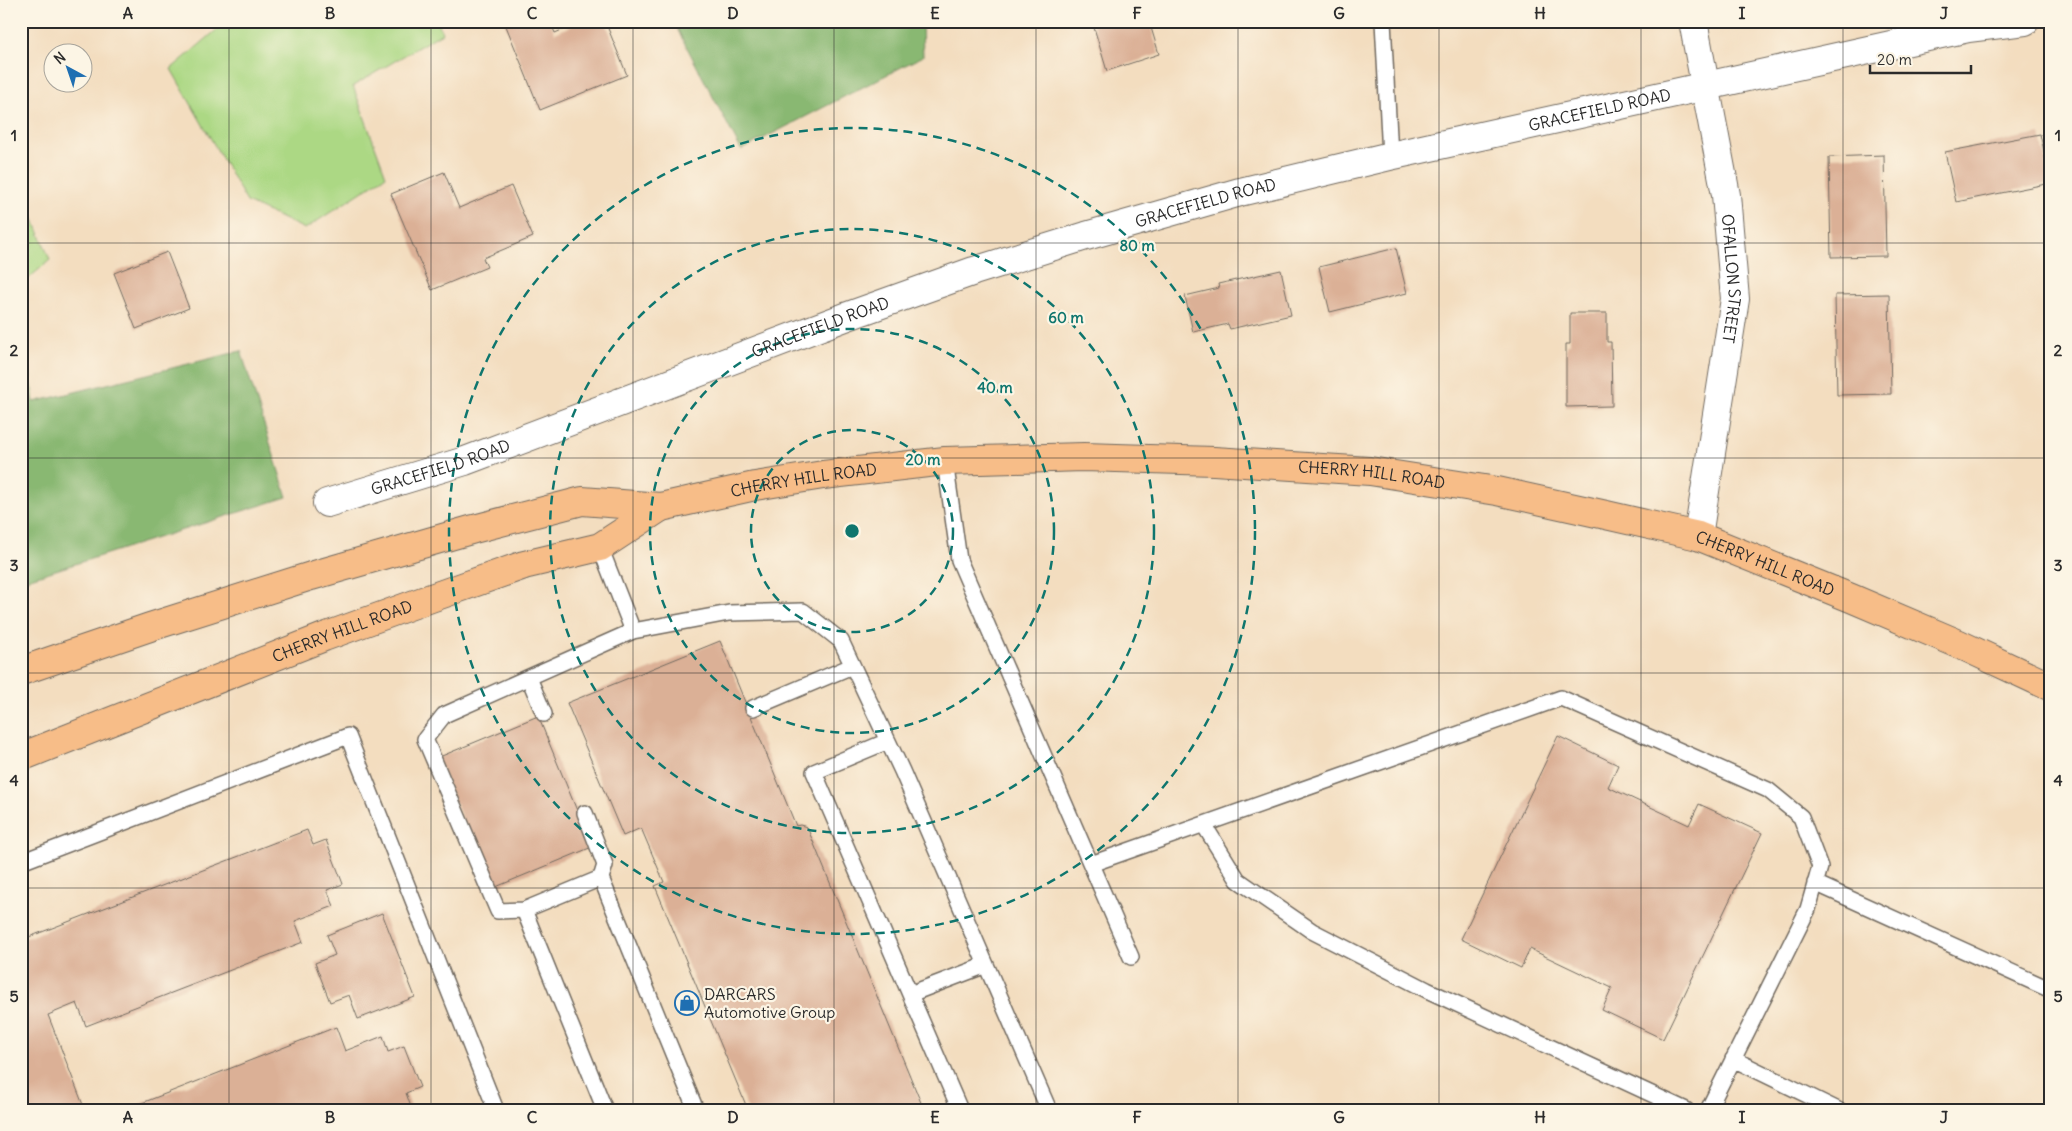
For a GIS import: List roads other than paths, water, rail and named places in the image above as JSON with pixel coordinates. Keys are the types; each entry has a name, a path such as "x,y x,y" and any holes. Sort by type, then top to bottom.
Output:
{"main road":[{"name":"CHERRY HILL ROAD","path":"21,671 150,626 312,576 474,529 582,501 661,507 755,486 823,475 946,461 1084,458 1204,460 1370,471 1497,491 1698,536 1932,632 2051,687"},
{"name":"CHERRY HILL ROAD","path":"21,757 324,637 431,598 524,565 600,547 661,507"}],"street":[{"name":"OFALLON STREET","path":"1693,21 1726,196 1735,299 1698,536"},
{"name":"GRACEFIELD ROAD","path":"327,503 465,461 848,316 974,271 1240,192 1390,156 1968,28 2025,21"}],"lane":[{"path":"1383,21 1390,156"},
{"path":"946,461 959,560 1131,957"},
{"path":"600,547 633,631"},
{"path":"602,878 524,910 498,911 425,739 444,715 633,631 729,613 803,611 841,641 888,741 1049,1110"},
{"path":"753,708 852,666"},
{"path":"529,678 544,714"},
{"path":"1091,864 1561,698 1768,790 1800,817 1820,867 1808,909 1708,1110"},
{"path":"21,862 348,736 496,1110"},
{"path":"888,741 814,772 960,1110"},
{"path":"585,813 605,866 602,878 696,1110"},
{"path":"1204,825 1238,880 1312,931 1427,990 1686,1110"},
{"path":"1815,883 2051,990"},
{"path":"524,910 606,1110"},
{"path":"910,994 986,965"},
{"path":"1733,1059 1838,1110"}],"place":[{"name":"DARCARS Automotive Group","path":"687,1003"}]}
